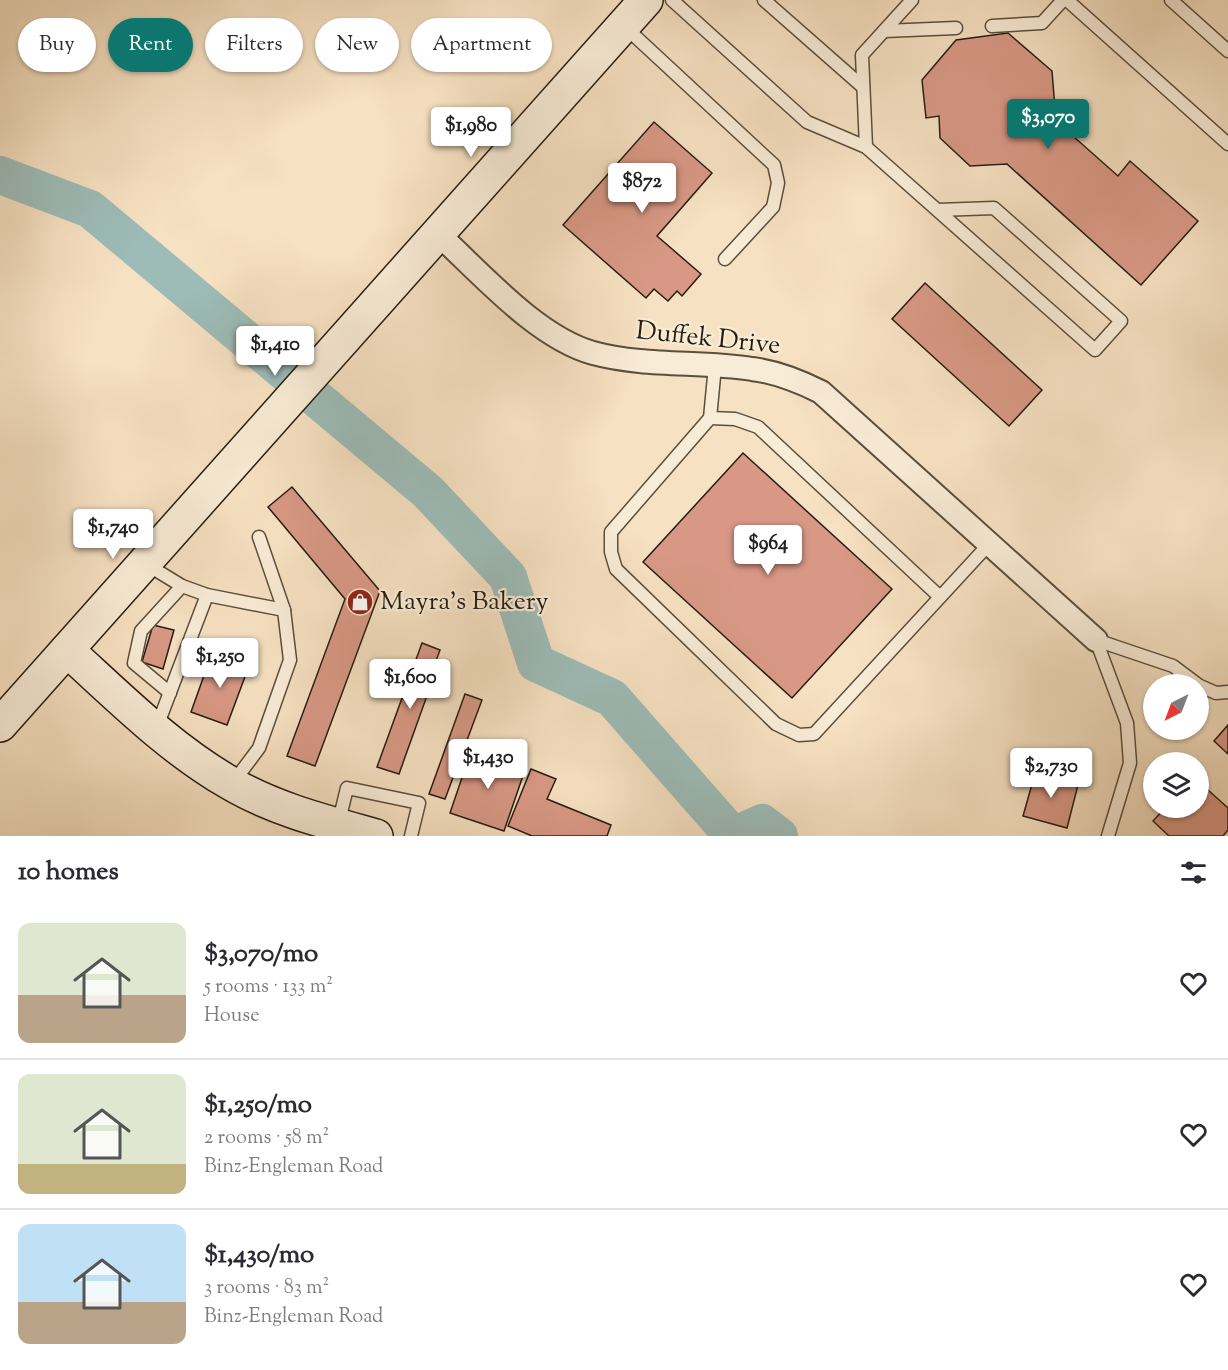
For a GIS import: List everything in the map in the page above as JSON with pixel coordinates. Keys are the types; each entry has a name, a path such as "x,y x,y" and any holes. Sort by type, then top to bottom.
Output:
{"street":[{"path":"3,715 67,650 646,0"},
{"name":"Duffek Drive","path":"438,234 531,318 562,339 591,352 628,360 752,369 790,378 821,392 1096,640"},
{"path":"67,650 156,730 198,764 231,784 267,802 376,836"}],"lane":[{"path":"672,0 807,122 866,147 1095,350 1121,321 994,208 938,210"},
{"path":"764,0 863,87"},
{"path":"866,147 862,55 912,0"},
{"path":"992,26 1042,22 1065,0 1228,144"},
{"path":"1171,0 1228,51"},
{"path":"623,26 774,165 778,183 773,207 725,259"},
{"path":"884,31 956,28"},
{"path":"715,366 710,418 611,532 611,552 616,569 776,724 799,735 814,734 990,543"},
{"path":"710,418 735,419 758,427 940,597"},
{"path":"231,784 259,748 290,660 284,610 259,537"},
{"path":"144,563 182,586 207,595 284,610"},
{"path":"170,693 134,663 141,631 182,586"},
{"path":"156,730 207,595"},
{"path":"1096,640 1173,666 1184,674"},
{"path":"1096,640 1127,723 1130,763 1108,836"},
{"path":"1209,690 1216,693 1228,692"},
{"path":"338,825 347,788 419,803 411,836"}],"building":[{"path":"1008,33 1052,71 1056,121 1118,176 1130,161 1198,221 1141,285 1007,164 970,166 940,138 939,116 926,118 922,80 956,40"},
{"path":"654,122 712,173 657,236 701,274 682,296 677,291 668,301 654,289 646,298 563,225"},
{"path":"925,283 1042,390 1009,426 892,319"},
{"path":"743,453 892,589 792,698 643,562"},
{"path":"292,487 380,591 315,766 287,756 345,599 268,507"},
{"path":"153,625 174,630 163,669 142,662"},
{"path":"422,643 440,650 436,661 439,662 399,774 377,767"},
{"path":"212,653 249,666 227,725 191,712"},
{"path":"465,694 482,700 445,799 429,794"},
{"path":"1228,725 1228,754 1214,741"},
{"path":"472,748 526,767 504,831 450,813"},
{"path":"531,769 556,779 547,799 611,825 607,836 532,836 508,826"},
{"path":"1036,770 1079,781 1067,828 1023,816"},
{"path":"1209,791 1228,808 1228,830 1223,836 1169,836 1153,821 1156,818 1209,818"}],"waterway":[{"path":"0,175 90,209 428,492 508,577 536,663 612,698 733,836"},
{"path":"733,836 762,823 779,836"}],"place":[{"name":"Mayra's Bakery","path":"360,602"}]}
